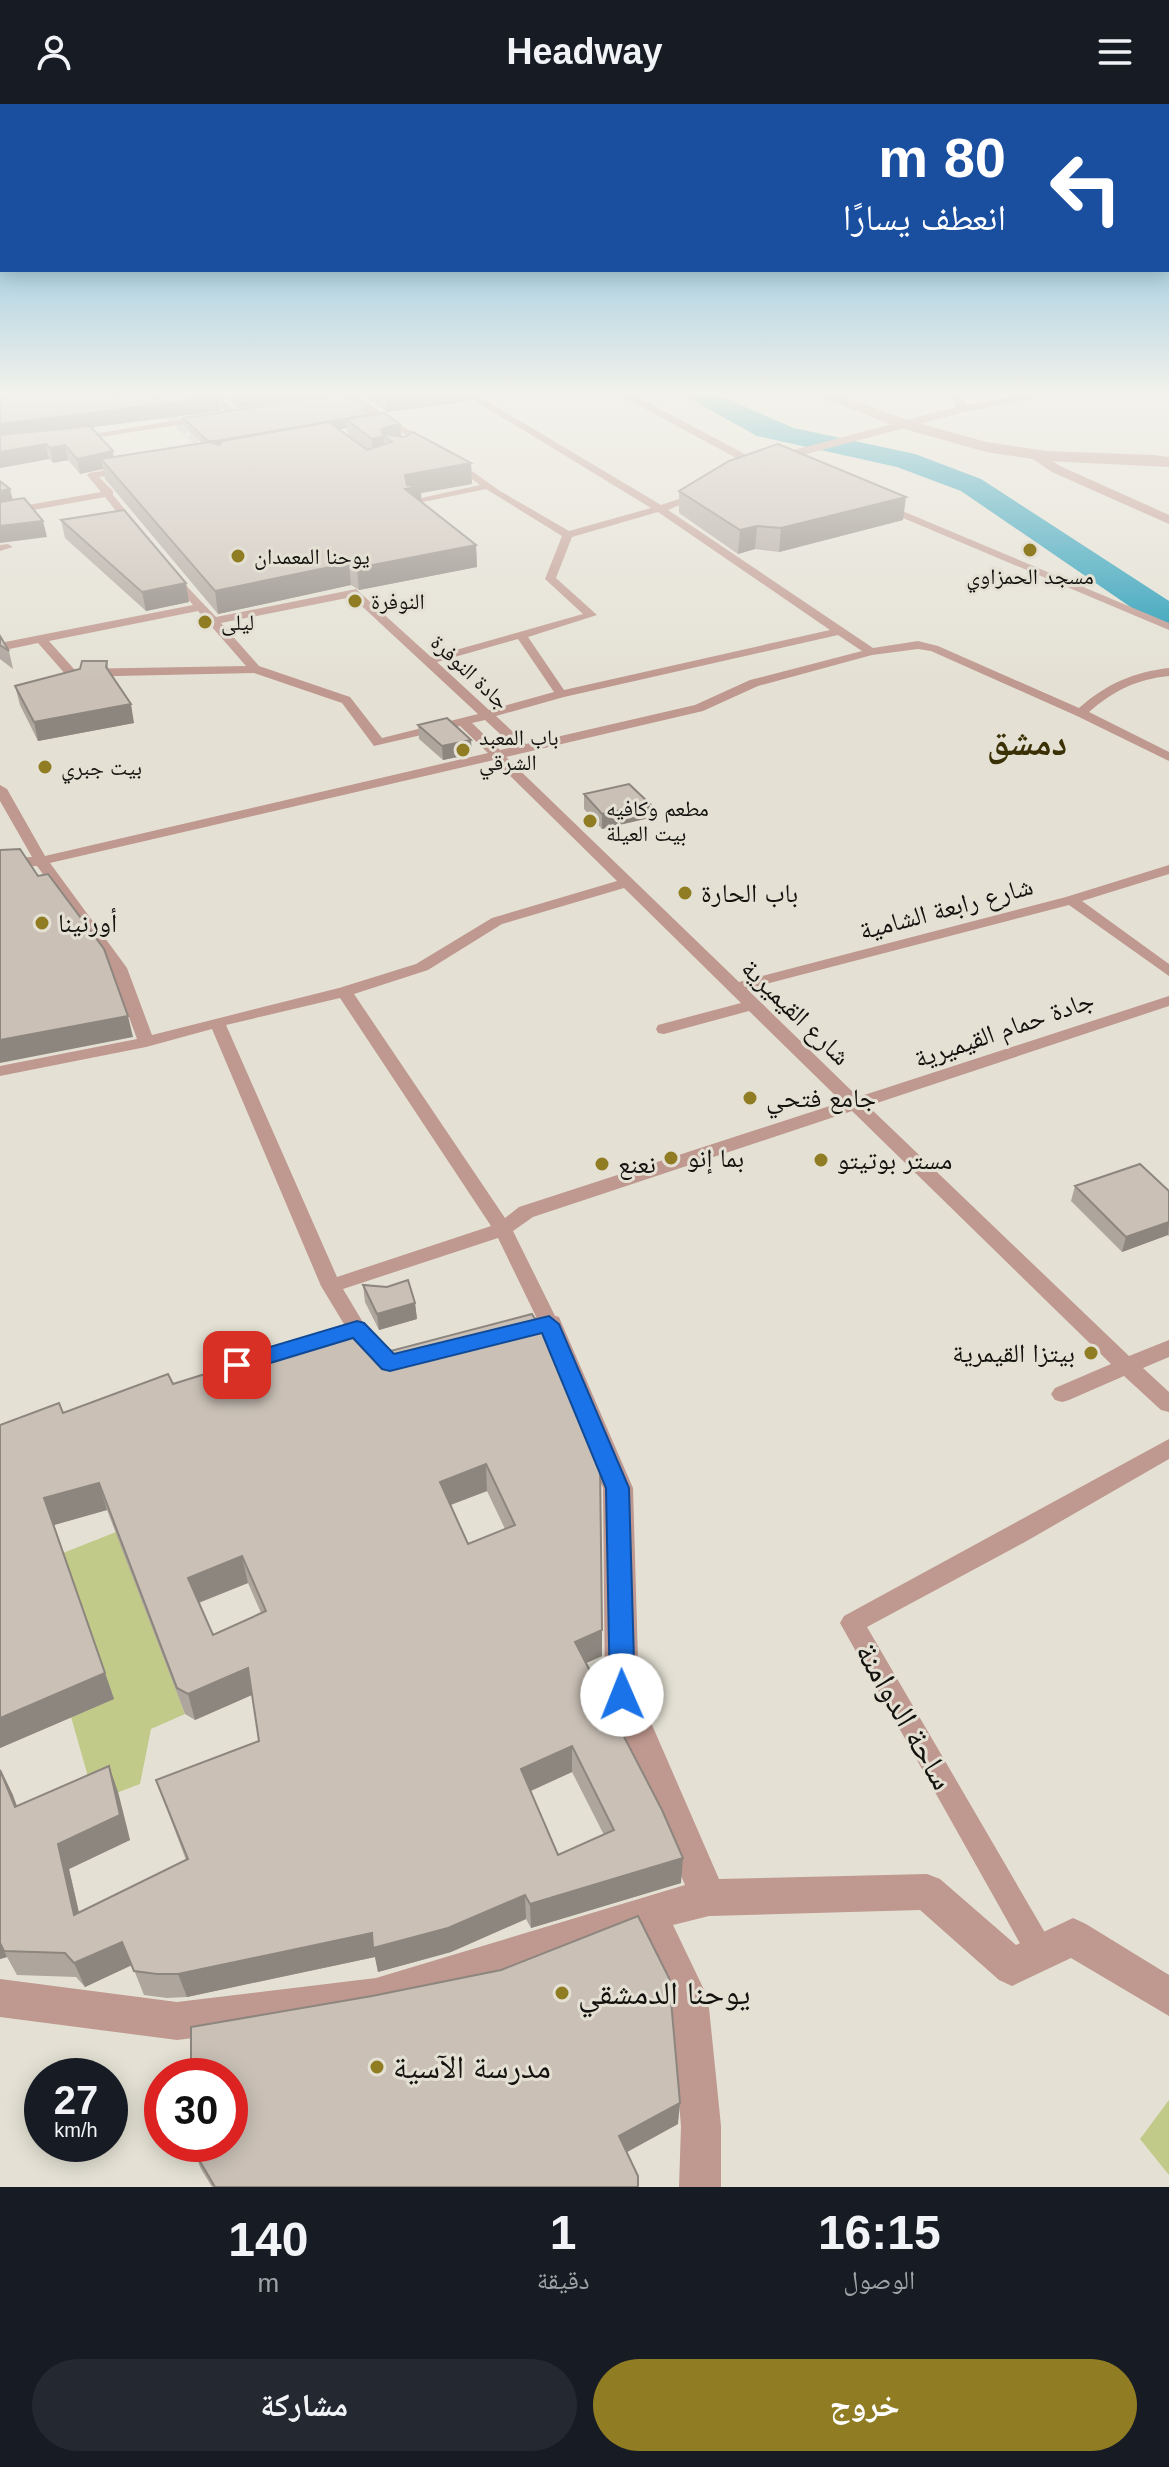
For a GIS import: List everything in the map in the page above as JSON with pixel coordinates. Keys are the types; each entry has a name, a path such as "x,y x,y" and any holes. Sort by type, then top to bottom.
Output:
{"street":[{"path":"104,488 144,539"},
{"path":"413,501 478,488"},
{"path":"493,488 568,535 660,509 703,488"},
{"path":"625,488 871,652"},
{"path":"1099,488 1169,520"},
{"path":"0,513 108,493"},
{"path":"863,497 1169,627"},
{"path":"429,661 591,615 550,579 568,535"},
{"path":"162,562 255,669"},
{"name":"جادة النوفرة","path":"213,621 353,592 523,748"},
{"path":"0,647 199,607"},
{"path":"41,639 71,673 255,669 346,700 379,743 561,694 840,631"},
{"path":"521,635 561,694"},
{"path":"0,861 41,861 699,708 754,683 871,652 918,645 934,648 1081,713 1169,757"},
{"path":"1081,713 1099,696 1141,673 1169,672"},
{"name":"شارع القيميرية","path":"463,722 733,988 1169,1404"},
{"path":"0,789 41,861 119,968 146,1042"},
{"name":"شارع رابعة الشامية","path":"733,988 1071,900 1169,869"},
{"path":"0,1071 146,1042 344,992 422,967 497,921 625,883"},
{"path":"1071,900 1169,971"},
{"path":"344,992 503,1229 549,1324 618,1488 622,1695 709,1898"},
{"name":"جادة حمام القيميرية","path":"331,1286 503,1229 526,1212 1169,1001"},
{"path":"664,1029 751,1005"},
{"path":"217,1022 331,1286 357,1329 379,1352"},
{"path":"476,1342 549,1324"},
{"path":"327,1338 357,1329"},
{"path":"1062,1394 1125,1364 1169,1348"},
{"name":"ساحة الدوامنة","path":"1041,1953 852,1623 1017,1535 1169,1448"},
{"path":"0,1998 177,2021 376,1997 647,1913 709,1898 927,1892 1012,1967 1073,1937 1169,1997"},
{"path":"647,1913 689,1998 701,2126 700,2187"}],"green space":[{"path":"116,1532 185,1714 151,1729 140,1784 95,1801 71,1717 63,1553"},
{"path":"1169,2100 1169,2175 1140,2139"}],"building":[{"path":"126,488 409,488 405,489 476,545 357,568 349,563 215,591"},
{"path":"684,488 885,488 906,497 781,528 757,526 740,530 679,491"},
{"path":"24,498 43,521 0,526 0,502"},
{"path":"124,510 186,583 142,592 61,520"},
{"path":"0,636 9,651 0,645"},
{"path":"82,661 107,661 106,667 131,704 34,722 15,686 80,669"},
{"path":"447,718 471,740 442,746 418,725"},
{"path":"629,784 650,804 602,814 584,794"},
{"path":"20,849 38,876 48,874 104,949 128,1016 0,1040 0,850"},
{"path":"1140,1164 1169,1191 1169,1222 1126,1237 1075,1186"},
{"path":"408,1280 415,1303 377,1314 363,1285 387,1287"},
{"path":"532,1314 553,1348 600,1462 602,1630 575,1642 662,1810 683,1858 530,1904 525,1895 448,1928 373,1948 372,1933 178,1974 134,1971 122,1942 74,1963 65,1953 4,1951 0,1943 0,1770 15,1807 109,1766 120,1815 58,1844 74,1915 188,1859 156,1780 259,1741 248,1668 188,1694 177,1688 99,1483 44,1498 105,1673 0,1718 0,1425 59,1403 63,1413 168,1374 173,1384 327,1336 352,1323 387,1352","holes":["486,1464 515,1525 468,1544 440,1482","242,1556 266,1611 213,1635 188,1578","572,1746 614,1830 558,1855 521,1769"]},
{"path":"638,1916 669,1978 680,2103 619,2136 638,2176 638,2187 215,2187 200,2162 248,2162 248,2058 191,2058 191,2027 501,1970"}],"waterway":[{"path":"976,488 1147,603 1169,614"}],"place":[{"name":"مسجد الحمزاوي","path":"1030,550"},
{"name":"يوحنا المعمدان","path":"238,556"},
{"name":"النوفرة","path":"355,601"},
{"name":"ليلى","path":"205,622"},
{"name":"باب المعبد الشرقي","path":"463,750"},
{"name":"بيت جبري","path":"45,767"},
{"name":"مطعم وكافيه بيت العيلة","path":"590,821"},
{"name":"باب الحارة","path":"685,893"},
{"name":"أورنينا","path":"42,923"},
{"name":"جامع فتحي","path":"750,1098"},
{"name":"بما إنو","path":"671,1158"},
{"name":"مستر بوتيتو","path":"821,1160"},
{"name":"نعنع","path":"602,1164"},
{"name":"بيتزا القيمرية","path":"1091,1353"},
{"name":"يوحنا الدمشقي","path":"562,1993"},
{"name":"مدرسة الآسية","path":"377,2067"}],"district":[{"name":"دمشق","path":"1027,742"}],"route":[{"path":"237,1365 357,1329 390,1363 549,1324 618,1488 622,1695"}]}
